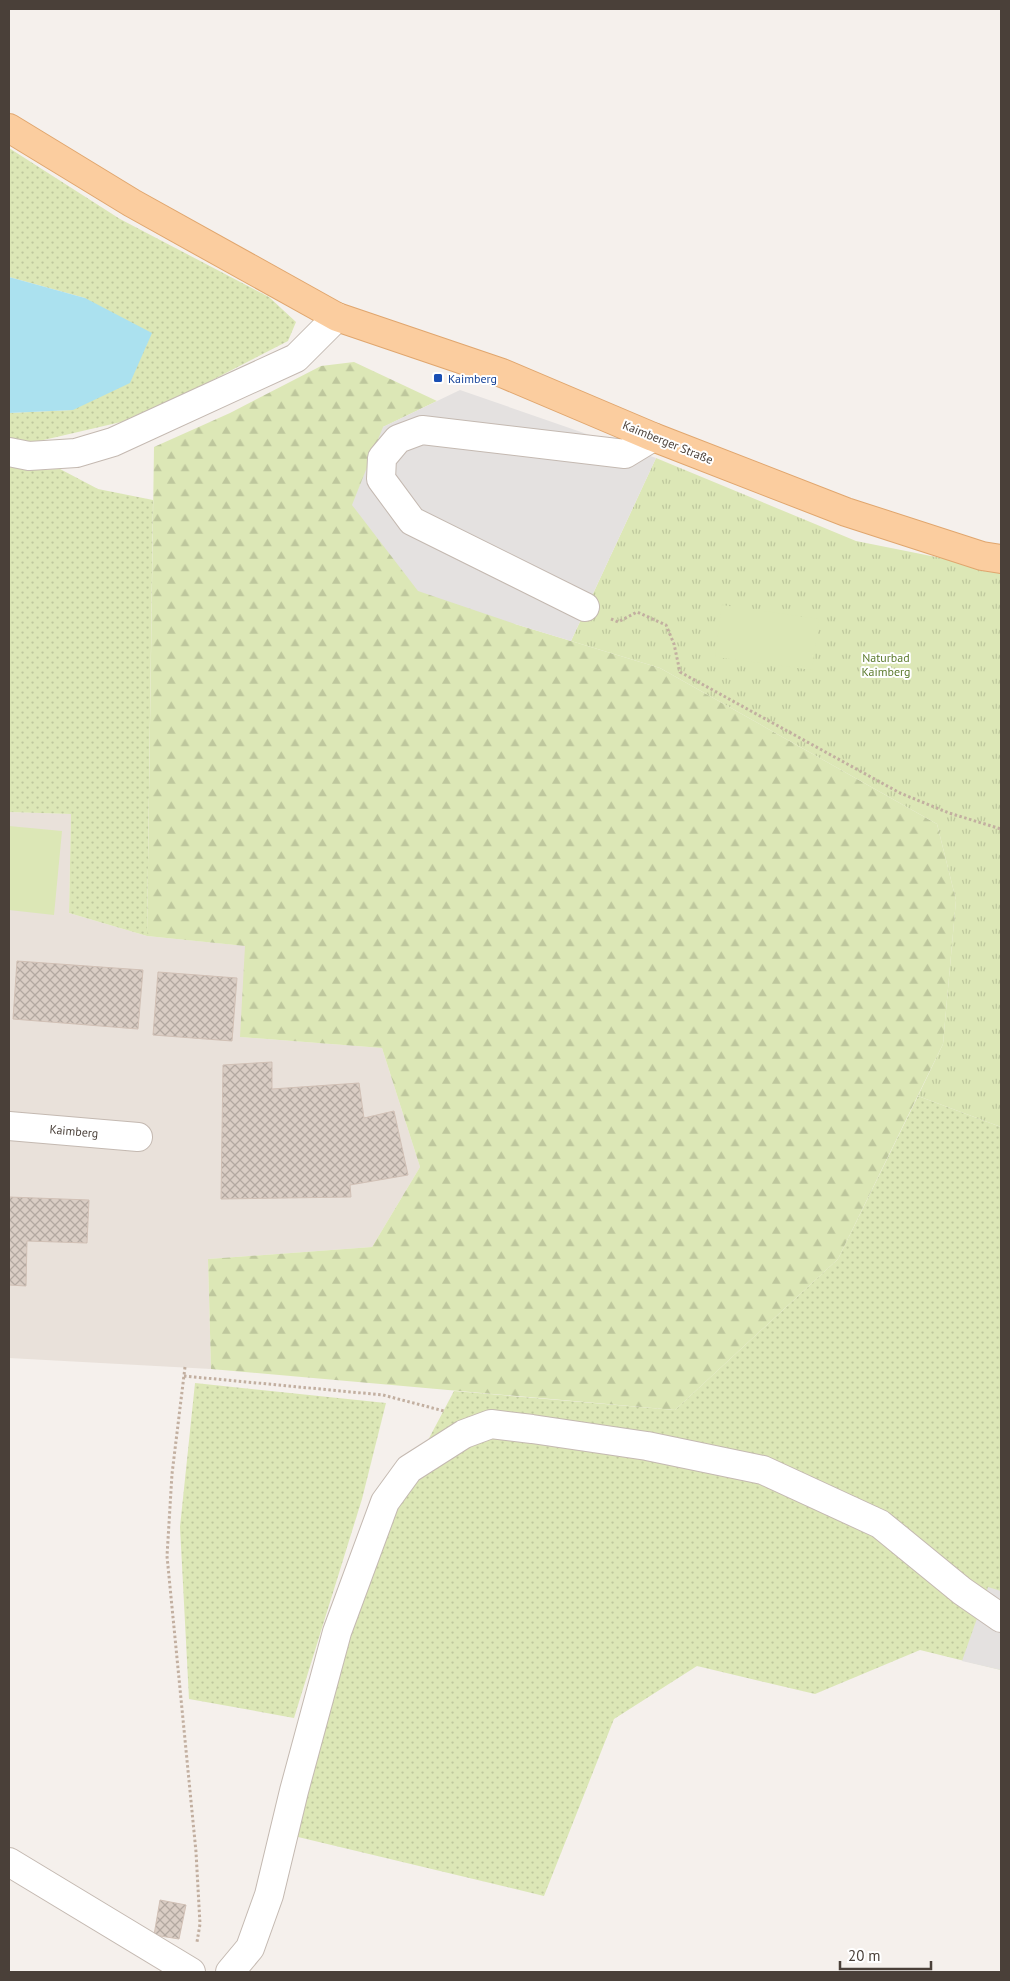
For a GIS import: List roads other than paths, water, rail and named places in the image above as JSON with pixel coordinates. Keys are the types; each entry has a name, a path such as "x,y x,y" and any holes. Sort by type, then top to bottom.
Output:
{"main road":[{"name":"Kaimberger Straße","path":"9,128 132,203 336,318 502,373 653,436 846,512 982,556 1001,559"}],"street":[{"path":"9,452 29,456 76,453 112,442 296,358 336,318"},
{"path":"585,607 412,521 380,479 382,458 398,439 422,430 625,454 653,436"},
{"name":"Kaimberg","path":"9,1126 138,1137"},
{"path":"230,1972 250,1948 269,1895 294,1791 337,1632 385,1502 409,1469 464,1434 491,1424 532,1428 647,1446 763,1470 880,1524 962,1591 1001,1618"},
{"path":"9,1862 191,1972"}],"water":[{"path":"9,277 85,298 152,333 130,383 73,410 9,413"}],"place":[{"name":"Kaimberg","path":"438,378"}],"park label":[{"name":"Naturbad Kaimberg","path":"886,664"}]}
